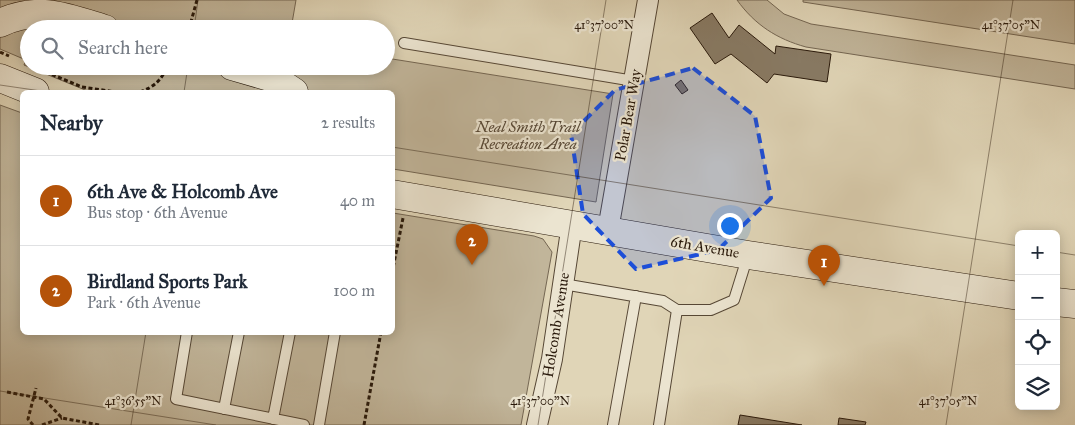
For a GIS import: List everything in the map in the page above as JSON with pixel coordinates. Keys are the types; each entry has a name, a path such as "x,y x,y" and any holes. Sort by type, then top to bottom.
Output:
{"main road":[{"path":"0,22 16,16 39,12 73,20"},
{"path":"263,75 273,78 291,90"},
{"name":"6th Avenue","path":"398,206 572,224 748,255 1015,295"},
{"path":"1060,302 1075,304"}],"street":[{"name":"Polar Bear Way","path":"608,230 648,0"},
{"name":"Holcomb Avenue","path":"537,425 552,359 572,224"}],"lane":[{"path":"404,43 634,81"},
{"path":"563,284 663,301 677,310 711,310 734,300 748,255"},
{"path":"613,425 636,296"},
{"path":"659,425 677,310"},
{"path":"187,335 176,399 304,425"},
{"path":"224,409 238,335"},
{"path":"273,419 289,335"},
{"path":"319,425 334,335"}],"path":[{"path":"191,20 197,0"},
{"path":"145,90 153,87 162,75"},
{"path":"23,81 102,90"},
{"path":"395,240 398,206"},
{"path":"364,425 380,335"},
{"path":"32,425 28,419 36,388"},
{"path":"7,392 44,399 62,418"},
{"path":"42,425 62,418 99,425"}],"highlighted area":[{"path":"693,68 755,116 771,198 718,250 636,269 583,214 571,134 615,90"}],"green space":[{"name":"Neal Smith Trail Recreation Area","path":"0,0 296,0 293,20 20,20 20,57 0,49"},
{"path":"737,0 767,0 784,14 811,24 1075,65 1075,89 806,47 795,44 767,30 751,17"},
{"path":"803,0 1075,0 1075,44 803,2"},
{"name":"Neal Smith Trail Recreation Area","path":"395,59 613,94 596,202 395,169 395,90 85,90 48,75 395,75"},
{"path":"0,105 20,112 20,335 395,335 395,213 534,236 543,239 552,252 521,425 0,425"}],"building":[{"path":"712,13 729,38 739,25 775,54 776,46 831,54 827,82 774,74 767,83 731,54 715,64 690,28"},
{"path":"681,80 688,90 682,94 675,85"},
{"path":"740,415 802,425 738,425"},
{"path":"839,418 866,422 865,425 838,425"}],"place":[{"name":"Birdland Sports Park","path":"472,265"},
{"name":"6th Ave & Holcomb Ave","path":"824,286"}]}
